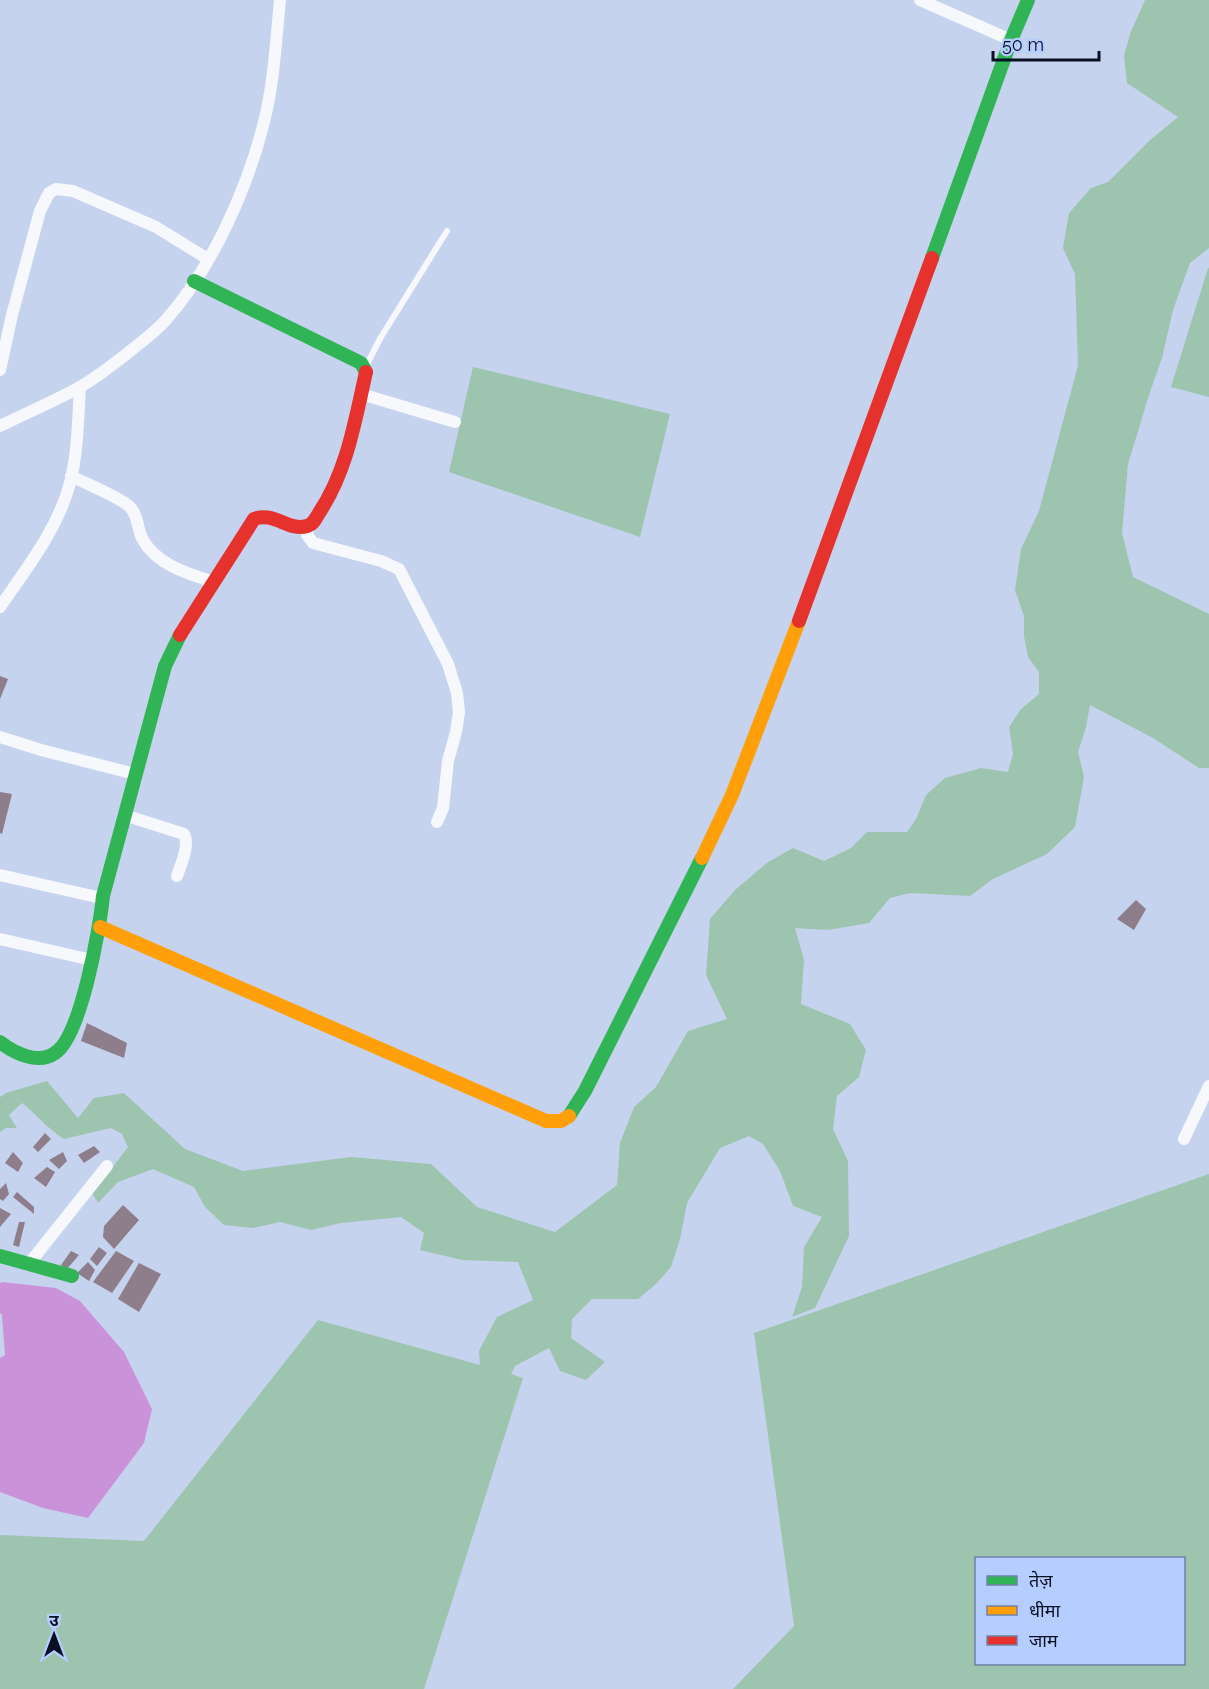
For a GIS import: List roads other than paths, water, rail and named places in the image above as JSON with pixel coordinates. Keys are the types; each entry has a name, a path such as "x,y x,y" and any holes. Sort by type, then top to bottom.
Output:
{"street":[{"path":"0,426 80,387 124,356 165,322 194,281 233,210 254,158 272,77 280,0"},
{"path":"920,0 1011,40"},
{"path":"100,927 546,1120 561,1122 568,1119 585,1091 687,890 732,795 807,600 1011,40 1028,0"},
{"path":"0,370 40,211 49,193 56,189 80,194 156,226 208,259"},
{"path":"194,281 366,368 340,474 333,491 308,527 307,535 313,543 381,561 399,569 448,664 458,693 459,712 456,732 447,761 446,796 437,822"},
{"path":"0,607 52,526 62,505 74,461 80,387"},
{"path":"361,394 455,422"},
{"path":"71,476 128,505 136,517 144,542 167,563 214,582"},
{"path":"0,1042 23,1056 37,1058 56,1053 63,1046 81,1002 100,927 103,896 135,774 171,652 254,519 260,515 308,527"},
{"path":"0,737 60,756 135,774"},
{"path":"124,815 184,834 186,844 177,876"},
{"path":"0,875 97,897 103,896"},
{"path":"0,939 92,960"},
{"path":"1184,1139 1209,1086"},
{"path":"28,1265 107,1166"},
{"path":"0,1256 72,1276"}],"lane":[{"path":"366,368 381,337 447,231"}]}
